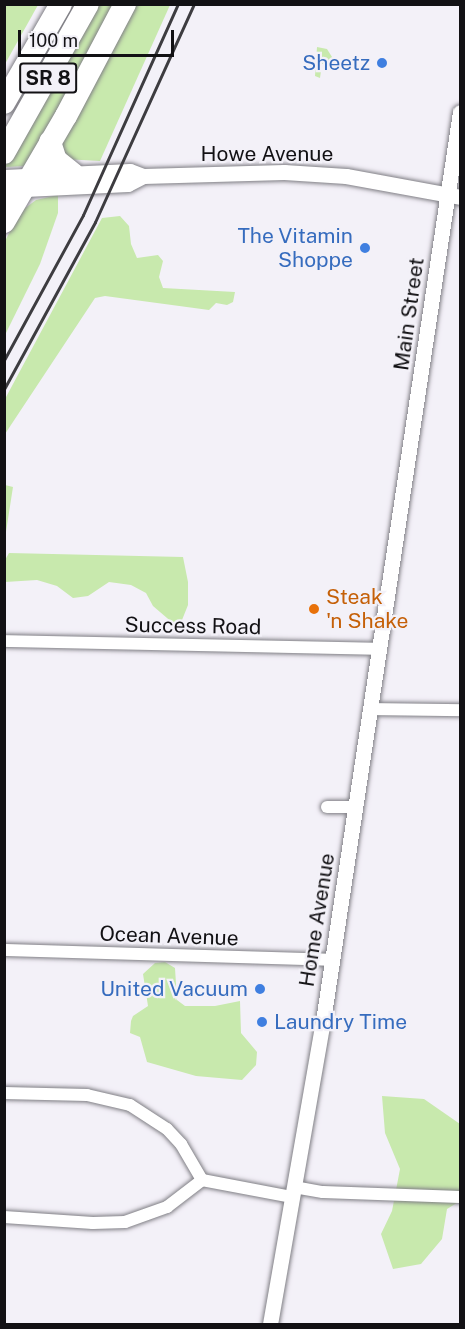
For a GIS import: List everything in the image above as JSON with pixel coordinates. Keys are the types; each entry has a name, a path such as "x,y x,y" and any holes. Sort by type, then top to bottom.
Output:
{"highway":[{"name":"SR 8","path":"4,103 62,4"},
{"name":"SR 8","path":"5,152 88,4"},
{"path":"4,222 15,183 50,142 125,4"},
{"path":"50,142 56,160 73,174"}],"street":[{"name":"Main Street","path":"400,522 453,196 460,112"},
{"name":"Howe Avenue","path":"15,183 73,174 130,171 143,177"},
{"name":"Howe Avenue","path":"15,183 128,184 143,177 303,172 346,176 453,196"},
{"name":"Home Avenue","path":"271,1324 332,960 400,522"},
{"name":"Success Road","path":"4,641 381,650"},
{"path":"372,709 460,710"},
{"path":"327,807 356,807"},
{"name":"Ocean Avenue","path":"4,950 332,960"},
{"path":"4,1093 87,1095 130,1106 167,1129 181,1144 202,1180"},
{"path":"4,1216 93,1223 125,1222 167,1207 202,1180 293,1192 460,1197"}],"green space":[{"path":"38,5 5,64 4,6"},
{"path":"98,5 115,5 26,166 5,167"},
{"path":"129,5 170,5 100,161 63,159 59,150"},
{"path":"317,47 327,49 332,57 331,64 322,64 320,78 315,76"},
{"path":"58,195 58,213 40,264 5,335 5,241 20,212 36,200"},
{"path":"120,216 129,226 131,244 137,258 158,255 163,261 159,277 163,288 235,292 233,302 227,305 216,303 209,310 105,296 95,298 5,434 5,399 102,218"},
{"path":"4,485 13,487 5,538"},
{"path":"9,553 183,557 188,582 188,605 182,620 174,624 153,606 146,593 131,585 109,582 88,596 73,598 57,586 37,580 5,582 5,560"},
{"path":"165,962 175,968 177,1000 185,1006 215,1006 240,1001 241,1033 257,1052 256,1065 242,1080 196,1076 147,1062 140,1037 130,1033 131,1021 133,1016 148,1006 143,974 155,963"},
{"path":"382,1096 424,1099 460,1124 460,1201 447,1209 442,1239 421,1264 393,1269 381,1234 392,1211 400,1169 385,1133"}],"railway":[{"path":"4,360 83,215 178,4"},
{"path":"4,389 95,222 194,4"}],"place":[{"name":"Sheetz","path":"382,63"},
{"name":"The Vitamin Shoppe","path":"365,248"},
{"name":"Steak 'n Shake","path":"314,609"},
{"name":"United Vacuum","path":"260,989"},
{"name":"Laundry Time","path":"262,1022"}]}
